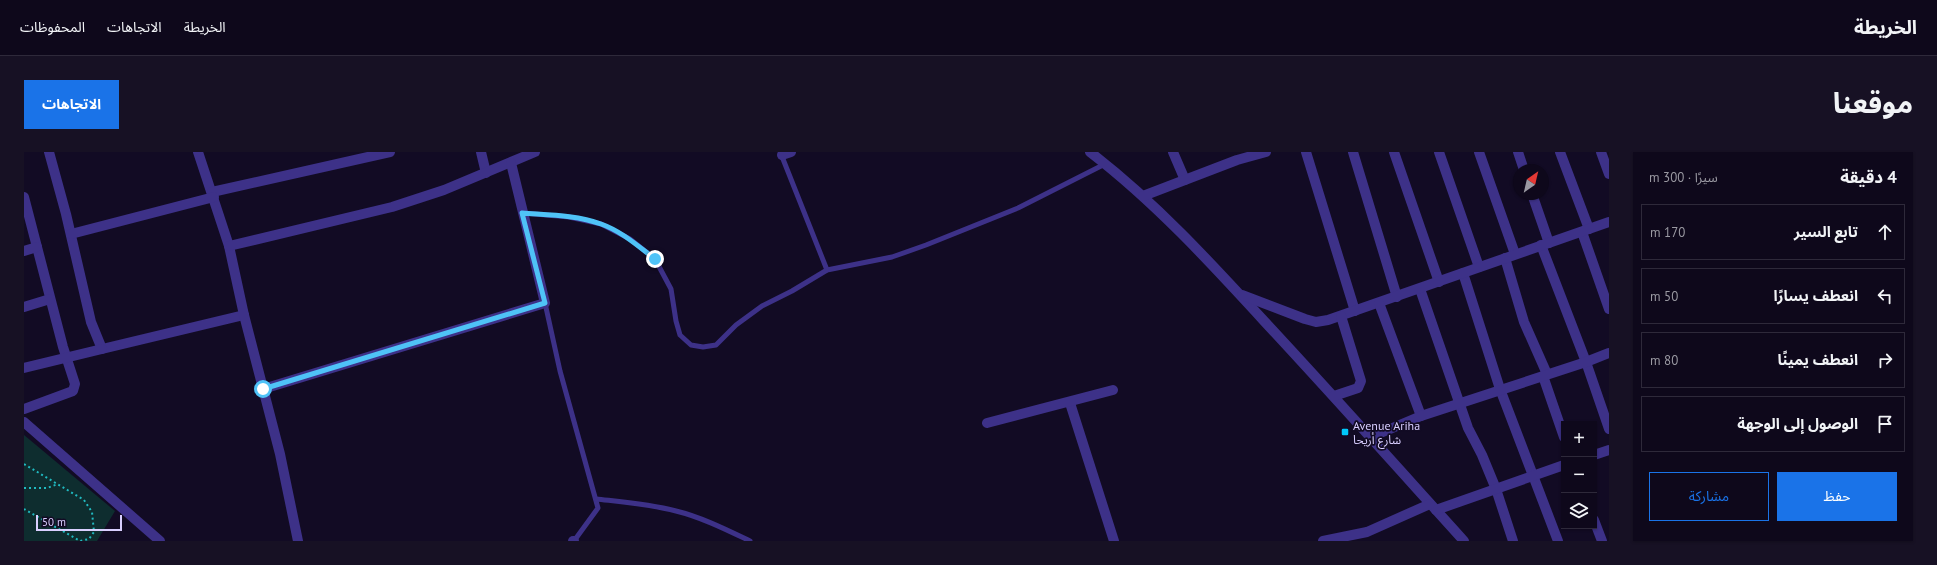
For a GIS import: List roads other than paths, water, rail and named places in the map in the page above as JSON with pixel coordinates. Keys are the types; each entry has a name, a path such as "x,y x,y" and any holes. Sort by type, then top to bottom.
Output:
{"street":[{"path":"49,152 94,333 102,349"},
{"path":"198,152 229,246 244,315 280,454 298,541"},
{"path":"70,234 213,194 390,152"},
{"path":"481,152 486,173"},
{"path":"229,246 392,207 486,173 535,152"},
{"path":"1090,152 1143,196 1187,238 1334,396 1464,541"},
{"path":"1173,152 1185,180"},
{"path":"1143,196 1237,160 1266,152"},
{"path":"1306,152 1355,312"},
{"path":"1353,152 1398,297"},
{"path":"1394,152 1439,282"},
{"path":"1439,152 1479,267"},
{"path":"1479,152 1515,254"},
{"path":"1518,152 1522,164"},
{"path":"1560,152 1609,309"},
{"path":"1601,152 1609,174"},
{"path":"263,389 545,303 511,163"},
{"path":"24,197 36,247 75,384 73,391 24,409"},
{"path":"1534,200 1545,244 1609,429"},
{"path":"1240,295 1316,322 1355,312 1515,254 1609,222"},
{"path":"24,251 36,247"},
{"path":"1505,258 1524,322 1545,375 1561,427"},
{"path":"1464,273 1500,389 1558,541"},
{"path":"1420,289 1471,435 1482,455 1496,489 1513,541"},
{"path":"24,307 50,298"},
{"path":"1379,303 1421,416"},
{"path":"24,368 244,315"},
{"path":"1334,396 1358,388 1361,382 1341,316"},
{"path":"1371,437 1421,416 1586,362 1609,353"},
{"path":"987,423 1070,403 1113,390"},
{"path":"1070,403 1114,541"},
{"path":"24,422 160,541"},
{"path":"1597,454 1609,450"},
{"path":"1323,541 1368,536 1433,507 1496,489 1561,466"},
{"path":"1597,528 1602,541"}],"lane":[{"path":"785,153 827,270"},
{"path":"522,213 569,217 601,224 630,239 655,259 671,289 676,321 680,335 691,345 703,347 716,345 736,325 762,306 792,291 827,270 892,257 926,245 1018,208 1105,164"},
{"path":"545,303 560,371 596,499 597,511 573,541"},
{"path":"596,499 634,503 677,511 726,529 750,541"}],"place":[{"name":"Avenue Ariha شارع أريحا","path":"1345,432"}]}
